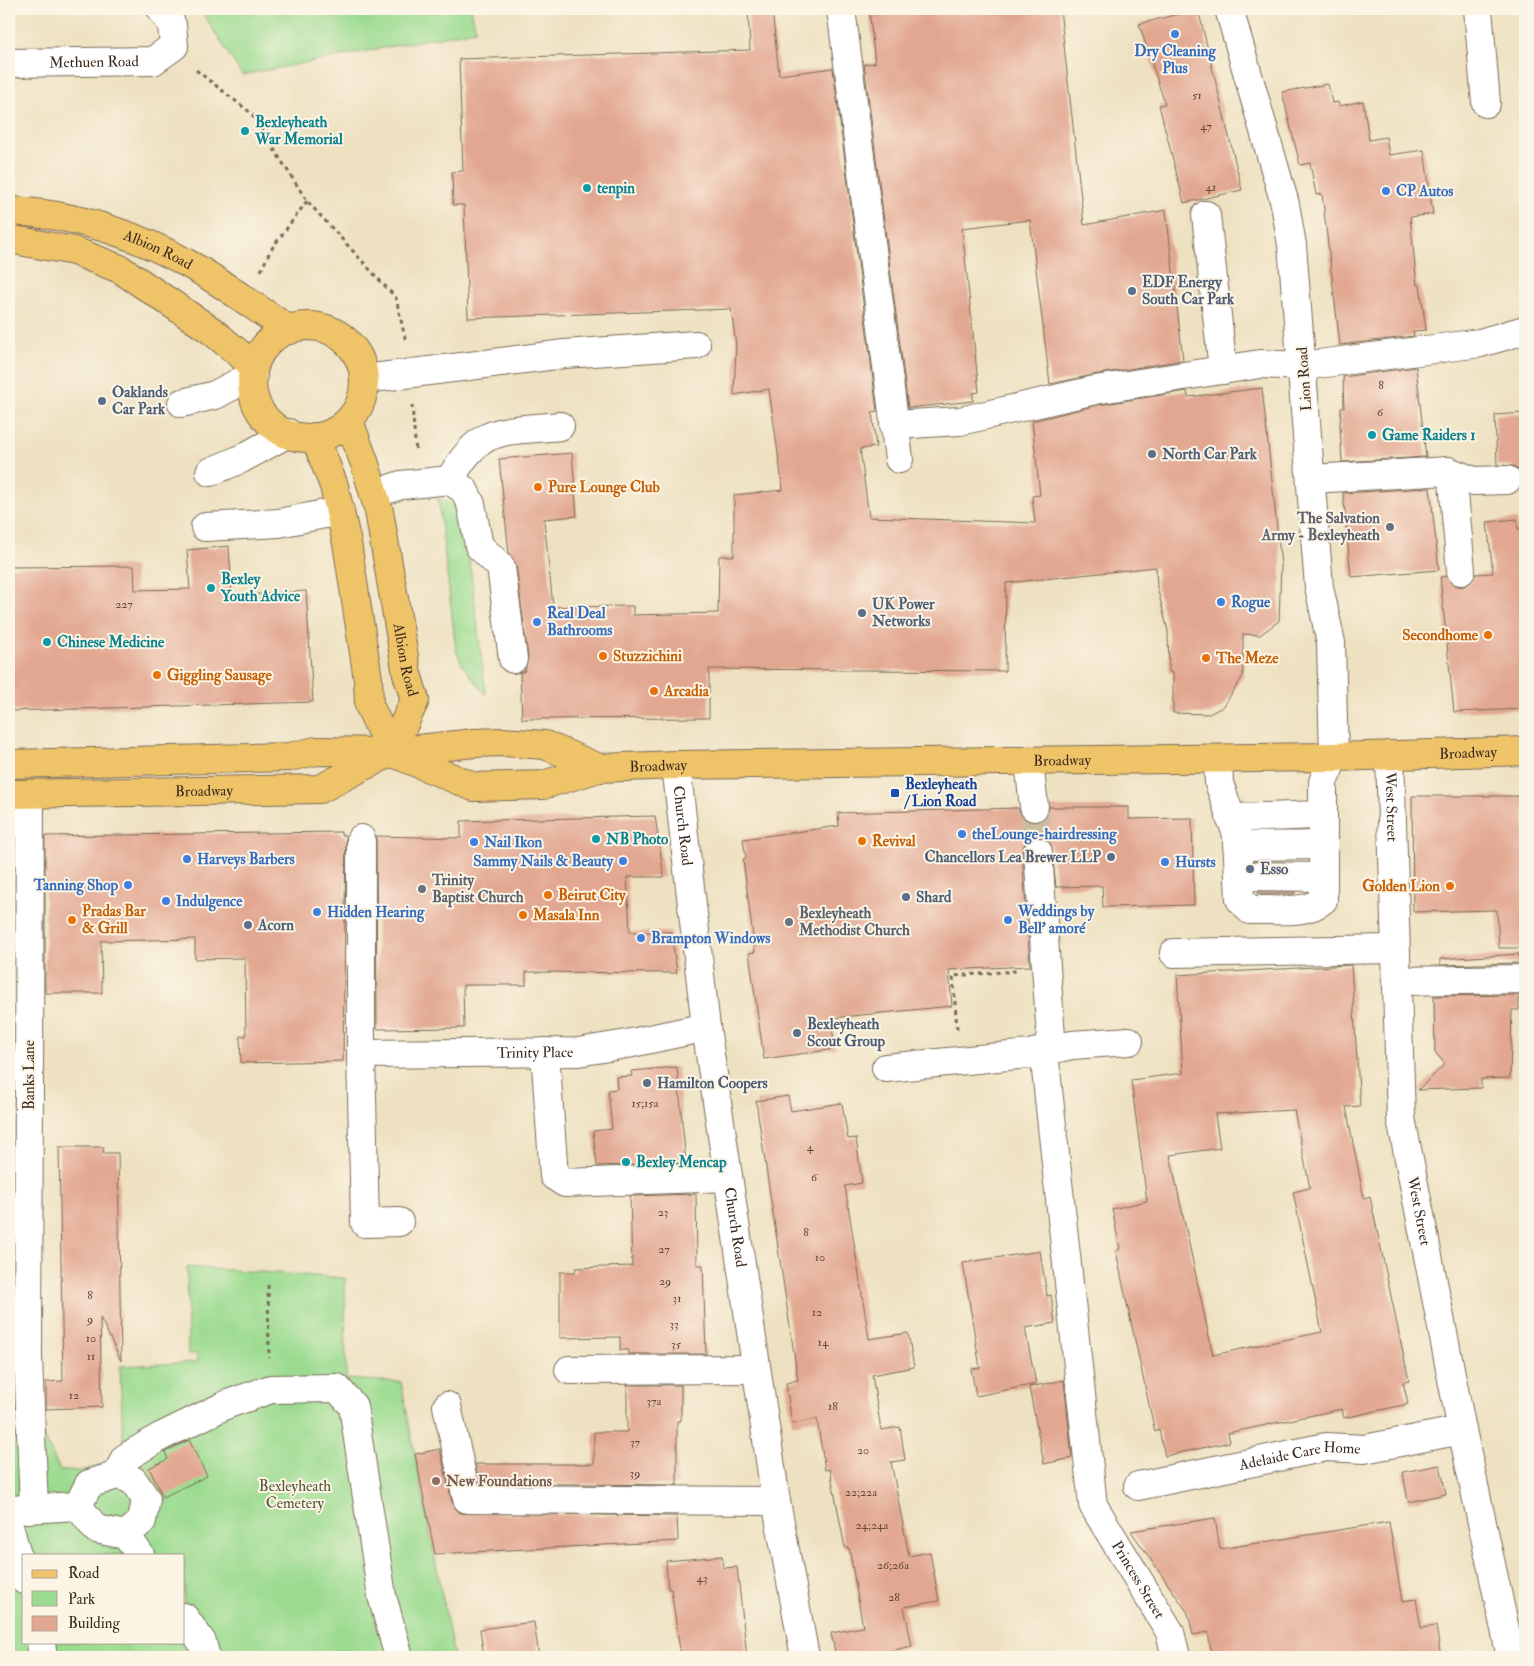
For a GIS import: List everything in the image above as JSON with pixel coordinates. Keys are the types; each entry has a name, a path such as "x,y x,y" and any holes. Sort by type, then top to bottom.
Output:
{"main road":[{"name":"Albion Road","path":"9,211 92,223 151,246 194,266 290,330"},
{"path":"9,239 74,251 120,269 212,331 253,370"},
{"path":"309,326 323,328 341,336 354,350 363,367 365,379 360,405 349,421 333,432 314,437 298,437 269,422 259,408 253,392 253,370 265,347 276,337 290,330 309,326"},
{"name":"Albion Road","path":"349,421 374,494 407,674 415,700 391,752"},
{"path":"314,437 334,486 340,511 361,630 369,705 391,752"},
{"name":"Broadway","path":"9,764 290,757 316,751 391,752 474,743 545,745 599,768"},
{"name":"Broadway","path":"391,752 474,787 543,785 599,768 676,765 1218,759 1525,751"},
{"name":"Broadway","path":"20,794 320,789 391,752"}],"street":[{"path":"161,9 172,25 172,48"},
{"path":"841,9 899,459"},
{"name":"Lion Road","path":"1230,9 1285,204 1292,245 1319,587 1332,643 1334,757"},
{"path":"1478,9 1486,103"},
{"name":"Methuen Road","path":"9,63 153,60 172,48"},
{"path":"1206,214 1223,370"},
{"path":"894,425 960,420 1095,390 1260,364 1303,366 1480,343 1525,330"},
{"path":"365,379 564,354 696,345"},
{"path":"182,403 216,395 253,370"},
{"path":"450,480 470,450 485,436 501,432 560,426"},
{"path":"210,472 241,459 288,433"},
{"path":"1311,479 1448,471 1474,481 1507,480"},
{"path":"1448,471 1453,482 1461,572"},
{"path":"374,494 401,485 450,480 464,490 472,504 479,546 501,567 512,659"},
{"path":"205,527 279,523 340,511"},
{"name":"West Street","path":"1390,755 1401,1118 1462,1430 1511,1657"},
{"path":"1218,759 1219,782 1237,835 1240,899 1250,910 1307,909 1317,906 1323,900 1323,782 1334,757"},
{"path":"1029,762 1034,807"},
{"name":"Church Road","path":"676,765 706,1027 776,1501 805,1657"},
{"name":"Banks Lane","path":"20,794 18,1317 28,1357 21,1509"},
{"path":"1230,818 1323,815"},
{"path":"361,839 362,1054 366,1223 398,1222"},
{"path":"1237,846 1323,845"},
{"path":"1038,852 1051,1037 1044,1052"},
{"path":"1174,953 1395,949"},
{"path":"1396,982 1525,979"},
{"name":"Trinity Place","path":"362,1054 578,1052 627,1044 706,1027"},
{"path":"886,1068 1044,1052 1072,1045 1129,1041"},
{"path":"545,1052 554,1176 565,1183 728,1177"},
{"name":"Princess Street","path":"1044,1052 1093,1505 1170,1632 1176,1657"},
{"path":"569,1370 756,1369"},
{"path":"117,1475 126,1458 160,1437 228,1404 271,1388 337,1388 353,1406 382,1596 399,1657"},
{"path":"447,1406 466,1499 776,1501"},
{"name":"Adelaide Care Home","path":"1138,1486 1326,1447 1364,1449 1462,1430"},
{"path":"117,1475 132,1480 146,1499 142,1521 133,1545 96,1529 78,1506 89,1484 117,1475"},
{"path":"21,1509 78,1506"},
{"path":"9,1526 22,1573"},
{"path":"185,1618 202,1642 206,1657"},
{"path":"41,1644 43,1657"}],"path":[{"path":"172,48 250,113 307,201 396,298 406,336 419,483"},
{"path":"257,277 270,251 307,201"},
{"path":"959,1061 953,976 1046,969"},
{"path":"268,1285 271,1388"}],"green space":[{"path":"200,9 471,9 476,30 242,75"},
{"path":"438,498 455,506 465,524 486,695 463,666 456,650"},
{"name":"Bexleyheath Cemetery","path":"187,1267 345,1278 346,1379 401,1382 454,1657 9,1657 9,1369 22,1369 17,1388 16,1436 43,1436 60,1470 77,1471 94,1467 127,1452 123,1444 120,1366 198,1362 197,1354 188,1354"}],"building":[{"path":"748,9 772,9 779,75 833,68 877,411 872,412 876,447 860,449 869,517 1035,523 1032,496 1040,495 1032,421 1098,405 1187,391 1188,397 1262,388 1281,565 1279,621 1260,635 1243,634 1243,676 1223,707 1209,714 1173,713 1173,673 1169,672 1168,631 1157,587 1156,567 1006,583 1005,671 709,669 709,718 522,719 520,673 525,671 528,657 516,565 509,553 499,459 572,453 577,516 544,519 553,607 633,606 633,615 718,613 719,556 734,556 734,495 783,490 769,389 734,395 736,345 731,309 468,318 464,205 453,205 452,172 463,171 459,59 750,50"},
{"path":"869,9 1060,9 1084,225 1166,210 1183,360 1050,384 1030,220 962,228 979,392 973,393 973,401 908,408 864,64 875,63"},
{"path":"1198,9 1242,190 1184,203 1159,105 1165,104 1139,24"},
{"path":"1328,84 1332,103 1338,102 1339,106 1363,101 1369,140 1386,137 1389,155 1424,150 1433,214 1410,217 1417,285 1420,285 1426,330 1413,331 1414,336 1340,345 1322,194 1316,195 1310,163 1300,165 1282,92"},
{"path":"1416,367 1426,457 1342,462 1340,425 1341,408 1344,408 1343,377"},
{"path":"1525,413 1525,471 1520,472 1514,466 1497,465 1495,415"},
{"name":"The Salvation Army - Bexleyheath","path":"1430,488 1439,570 1351,577 1343,493"},
{"path":"1517,519 1518,529 1525,529 1525,709 1454,712 1440,577 1447,576 1454,585 1462,587 1470,583 1476,574 1493,573 1487,522"},
{"path":"229,546 232,596 306,591 313,702 9,711 9,567 134,566 135,590 190,589 187,550"},
{"name":"Golden Lion","path":"1412,796 1525,796 1525,948 1499,948 1497,910 1413,912"},
{"path":"1049,807 1129,807 1129,819 1192,818 1194,905 1103,907 1102,886 1056,887 1051,844 1044,838 1037,836 1030,839 1024,845 1022,853 1030,966 949,970 952,1006 831,1018 835,1049 764,1059 749,953 755,952 743,859 746,858 743,839 839,826 838,813 1018,808 1022,817 1027,821 1035,823 1044,819"},
{"path":"655,816 664,877 627,877 630,932 671,932 677,973 526,972 526,985 463,985 464,1028 377,1029 376,836 461,838 461,821"},
{"path":"341,832 341,835 346,835 343,1061 241,1063 240,1036 246,1036 245,958 195,959 195,939 101,941 102,993 45,993 45,836"},
{"path":"1258,892 1295,892 1295,894 1258,894"},
{"path":"1519,954 1519,963 1440,965 1440,959"},
{"path":"1351,965 1360,1106 1346,1107 1364,1199 1370,1197 1409,1381 1403,1382 1408,1404 1344,1418 1342,1409 1228,1433 1230,1442 1165,1456 1159,1430 1155,1432 1124,1290 1116,1251 1120,1249 1112,1209 1147,1201 1131,1080 1183,1073 1177,975","holes":["1294,1110 1310,1188 1293,1192 1322,1332 1213,1355 1170,1155 1220,1148 1215,1114"]},
{"path":"1519,995 1519,1010 1512,1010 1510,1078 1481,1079 1481,1088 1418,1090 1445,1064 1435,1052 1434,996"},
{"path":"677,1067 686,1163 597,1166 593,1131 612,1129 608,1090 617,1089 616,1077 632,1076 631,1071"},
{"path":"788,1096 791,1111 842,1103 848,1139 856,1138 862,1183 845,1186 869,1339 908,1333 914,1367 872,1375 881,1430 900,1427 905,1460 891,1462 909,1556 930,1552 939,1601 904,1607 912,1646 890,1651 891,1657 836,1657 831,1633 863,1627 849,1548 845,1548 830,1469 825,1470 817,1419 792,1424 786,1383 798,1380 756,1101"},
{"path":"59,1147 104,1147 103,1153 118,1153 121,1361 100,1317 102,1407 46,1409 46,1382 63,1381"},
{"path":"696,1194 697,1265 703,1265 706,1354 628,1354 628,1350 620,1350 620,1337 560,1338 560,1272 575,1272 576,1268 632,1266 630,1196"},
{"path":"1040,1251 1047,1296 1051,1295 1055,1323 1025,1328 1036,1384 976,1396 971,1369 980,1368 963,1263"},
{"path":"1064,1380 1072,1458 1044,1464 1029,1387"},
{"path":"627,1385 681,1385 681,1421 677,1421 677,1485 480,1483 475,1464 594,1464 594,1432 627,1432"},
{"path":"189,1440 207,1476 163,1497 149,1468 168,1459 165,1452"},
{"name":"New Foundations","path":"440,1449 452,1502 460,1513 677,1516 678,1541 435,1554 415,1454"},
{"path":"1440,1465 1446,1494 1408,1502 1403,1472"},
{"path":"1215,1518 1220,1549 1389,1522 1402,1601 1416,1599 1421,1628 1436,1626 1441,1657 1212,1657 1208,1632 1193,1635 1188,1613 1131,1531"},
{"path":"722,1556 723,1568 737,1567 747,1657 681,1657 671,1589 668,1589 666,1561"},
{"path":"534,1622 539,1657 484,1657 480,1629"}],"tunnel":[{"path":"1034,807 1038,852"}],"place":[{"name":"Dry Cleaning Plus","path":"1175,34"},
{"name":"Bexleyheath War Memorial","path":"245,131"},
{"name":"tenpin","path":"587,188"},
{"name":"CP Autos","path":"1386,191"},
{"name":"EDF Energy South Car Park","path":"1132,291"},
{"name":"Oaklands Car Park","path":"102,401"},
{"name":"Game Raiders 1","path":"1372,435"},
{"name":"North Car Park","path":"1152,454"},
{"name":"Pure Lounge Club","path":"538,487"},
{"name":"The Salvation Army - Bexleyheath","path":"1390,527"},
{"name":"Bexley Youth Advice","path":"211,588"},
{"name":"Rogue","path":"1221,602"},
{"name":"UK Power Networks","path":"862,613"},
{"name":"Real Deal Bathrooms","path":"537,622"},
{"name":"Secondhome","path":"1488,635"},
{"name":"Chinese Medicine","path":"47,642"},
{"name":"Stuzzichini","path":"603,656"},
{"name":"The Meze","path":"1206,658"},
{"name":"Giggling Sausage","path":"157,675"},
{"name":"Arcadia","path":"654,691"},
{"name":"Bexleyheath / Lion Road","path":"895,793"},
{"name":"theLounge-hairdressing","path":"962,834"},
{"name":"NB Photo","path":"596,839"},
{"name":"Revival","path":"862,841"},
{"name":"Nail Ikon","path":"474,842"},
{"name":"Chancellors Lea Brewer LLP","path":"1111,857"},
{"name":"Harveys Barbers","path":"187,859"},
{"name":"Sammy Nails & Beauty","path":"623,861"},
{"name":"Hursts","path":"1165,862"},
{"name":"Esso","path":"1250,869"},
{"name":"Tanning Shop","path":"128,885"},
{"name":"Golden Lion","path":"1450,886"},
{"name":"Trinity Baptist Church","path":"422,889"},
{"name":"Beirut City","path":"548,895"},
{"name":"Shard","path":"906,897"},
{"name":"Indulgence","path":"166,901"},
{"name":"Hidden Hearing","path":"317,912"},
{"name":"Masala Inn","path":"523,915"},
{"name":"Pradas Bar & Grill","path":"72,920"},
{"name":"Weddings by Bell' amoré","path":"1008,920"},
{"name":"Bexleyheath Methodist Church","path":"789,922"},
{"name":"Acorn","path":"248,925"},
{"name":"Brampton Windows","path":"641,938"},
{"name":"Bexleyheath Scout Group","path":"797,1033"},
{"name":"Hamilton Coopers","path":"647,1083"},
{"name":"Bexley Mencap","path":"626,1162"},
{"name":"New Foundations","path":"436,1481"}]}
